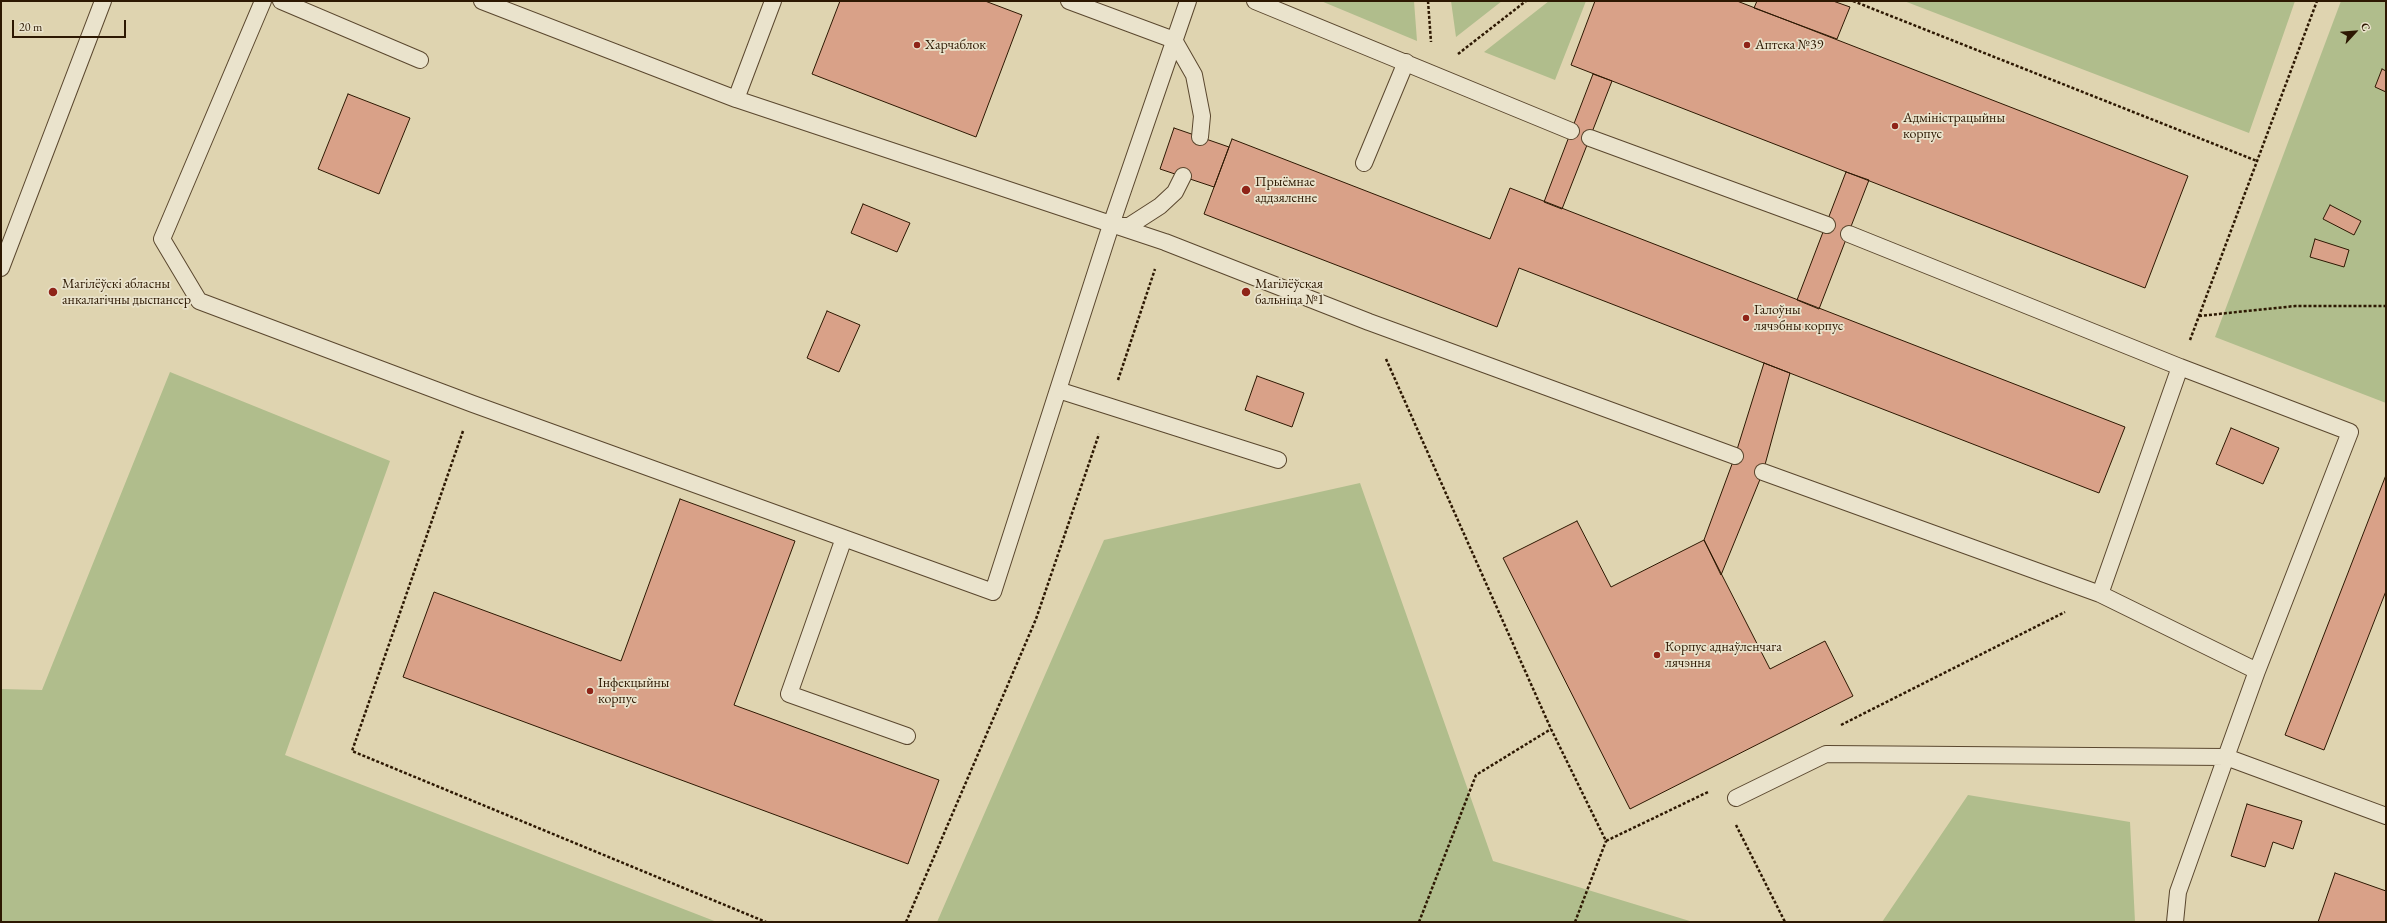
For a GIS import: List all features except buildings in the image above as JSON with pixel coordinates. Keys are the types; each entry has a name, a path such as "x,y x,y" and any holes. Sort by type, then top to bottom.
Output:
{"lane":[{"path":"2,261 103,1"},
{"path":"263,1 162,239 200,301 473,404 993,592 1111,225 1188,1"},
{"path":"281,1 420,60"},
{"path":"482,1 736,99 1164,242 1369,322 1735,456"},
{"path":"736,99 773,1"},
{"path":"1069,1 1174,40 1194,74 1202,116 1200,137"},
{"path":"1255,1 1434,73 1571,131"},
{"path":"1364,163 1406,62"},
{"path":"1590,138 1827,225"},
{"path":"1111,225 1129,226 1140,221 1175,192 1183,176"},
{"path":"1849,234 2180,367 2350,432 2257,671 2178,892 2174,922"},
{"path":"2100,594 2180,367"},
{"path":"1058,390 1278,460"},
{"path":"1763,472 2100,594 2257,671"},
{"path":"844,538 789,694 907,736"},
{"path":"1736,798 1826,754 2226,758 2386,816"}],"path":[{"path":"1428,1 1434,73"},
{"path":"1434,73 1526,1"},
{"path":"1853,1 2257,161"},
{"path":"2180,367 2317,1"},
{"path":"906,922 1036,619 1164,242"},
{"path":"2199,316 2295,306 2386,306"},
{"path":"1369,322 1551,729 1606,841"},
{"path":"473,404 352,751 766,922"},
{"path":"1838,726 2100,594"},
{"path":"1419,922 1476,775 1551,729"},
{"path":"1575,922 1606,841 1710,791"},
{"path":"1735,823 1784,922"}],"green space":[{"path":"1321,1 1414,1 1417,41"},
{"path":"1451,1 1502,1 1456,37"},
{"path":"1549,1 1586,1 1555,80 1484,52"},
{"path":"1904,1 2295,1 2249,133"},
{"path":"2341,1 2386,1 2386,403 2215,337"},
{"path":"170,372 390,461 285,755 717,922 1,922 1,689 42,690"},
{"path":"1360,483 1493,861 1693,922 937,922 1104,540"},
{"path":"1968,795 2130,822 2135,922 1882,922"}],"place":[{"name":"Харчаблок","path":"917,45"},
{"name":"Аптека №39","path":"1747,45"},
{"name":"Адміністрацыйны корпус","path":"1895,126"},
{"name":"Прыёмнае аддзяленне","path":"1246,190"},
{"name":"Магілёўскі абласны анкалагічны дыспансер","path":"53,292"},
{"name":"Магілёўская бальніца №1","path":"1246,292"},
{"name":"Галоўны лячэбны корпус","path":"1746,318"},
{"name":"Корпус аднаўленчага лячэння","path":"1657,655"},
{"name":"Інфекцыйны корпус","path":"590,691"}]}
